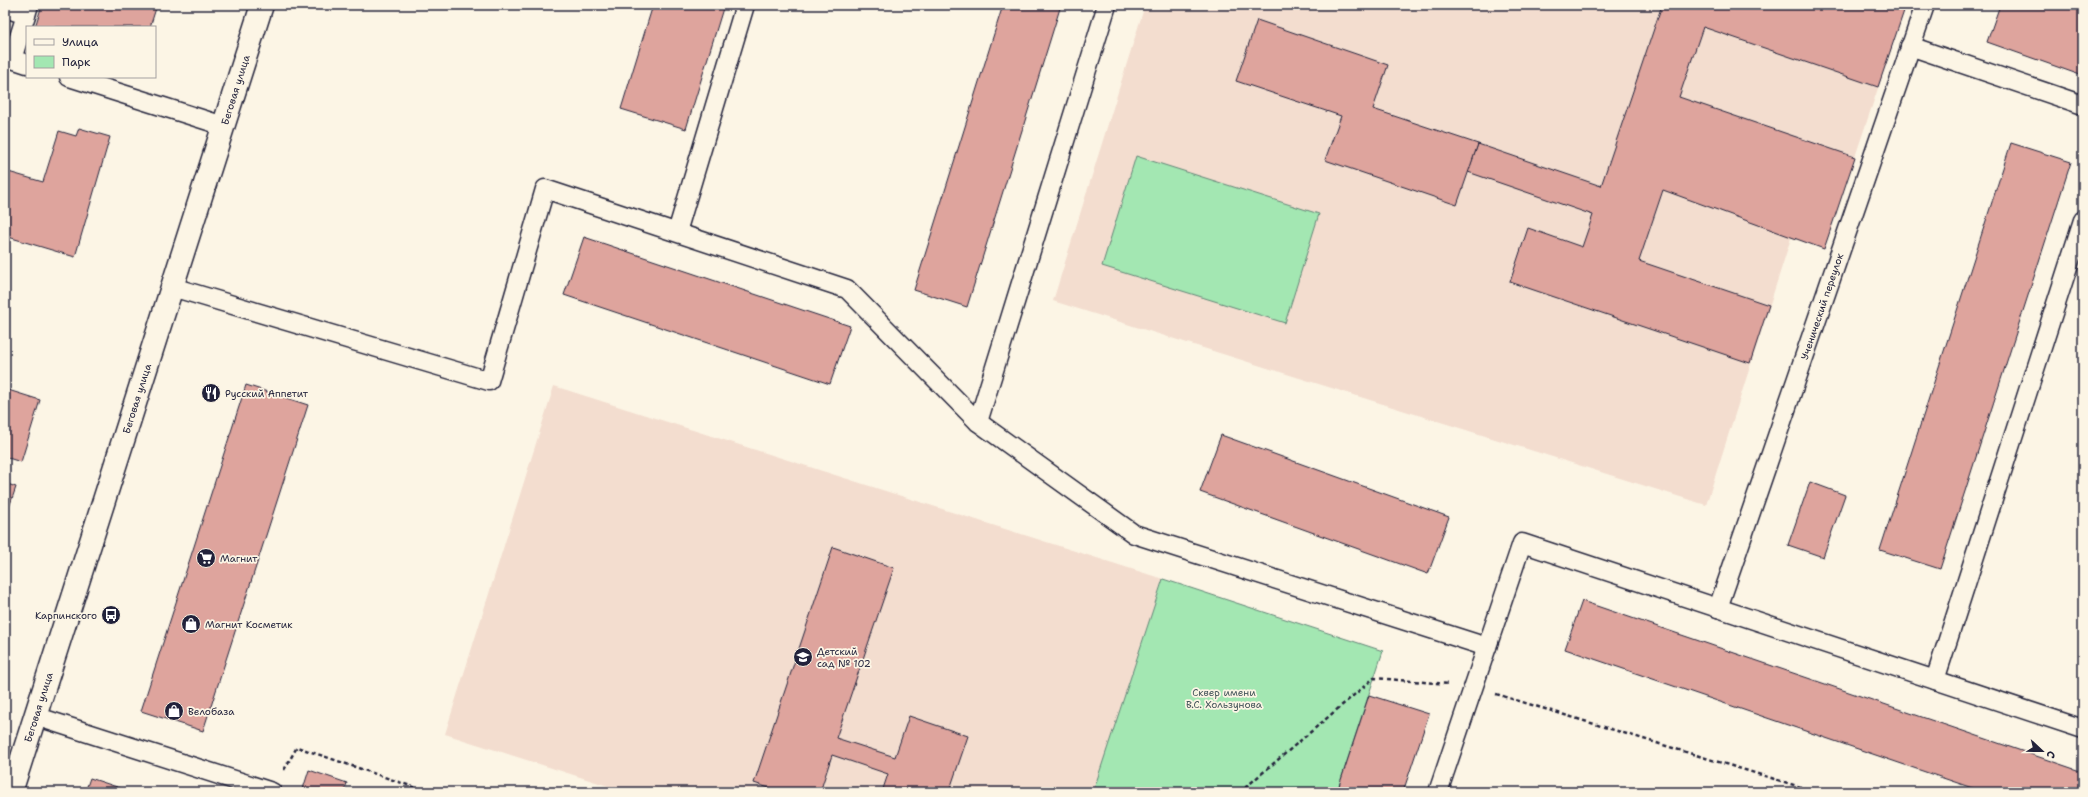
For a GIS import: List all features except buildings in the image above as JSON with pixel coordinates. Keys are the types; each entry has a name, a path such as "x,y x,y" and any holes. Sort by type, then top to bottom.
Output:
{"street":[{"name":"Беговая улица","path":"10,792 262,5"}],"lane":[{"path":"677,232 746,5"},
{"path":"978,422 1107,5"},
{"name":"Ученический переулок","path":"1718,608 1925,5"},
{"path":"5,8 28,10 12,60 26,64"},
{"path":"1910,46 2083,105"},
{"path":"72,78 224,126"},
{"path":"172,287 489,381 545,189 848,289 978,422 1134,534 1487,646"},
{"path":"1935,680 2083,220"},
{"path":"1438,792 1522,543 2083,728"},
{"path":"35,716 272,792"}],"path":[{"path":"1240,792 1374,678 1474,687 1817,792"},
{"path":"272,792 297,747 428,792"}],"shaded area":[{"path":"1145,5 1906,5 1824,249 1791,238 1706,505 1053,301"},
{"name":"Детский сад № 102","path":"554,386 1163,579 1093,792 627,792 445,734"}],"green space":[{"path":"1136,156 1319,214 1285,323 1102,266"},
{"name":"Сквер имени В.С. Хользунова","path":"1163,579 1383,651 1337,792 1093,792"}],"place":[{"name":"Русский Аппетит","path":"211,393"},
{"name":"Магнит","path":"206,558"},
{"name":"Карпинского","path":"111,615"},
{"name":"Магнит Косметик","path":"191,624"},
{"name":"Детский сад № 102","path":"803,657"},
{"name":"Велобаза","path":"174,711"}]}
